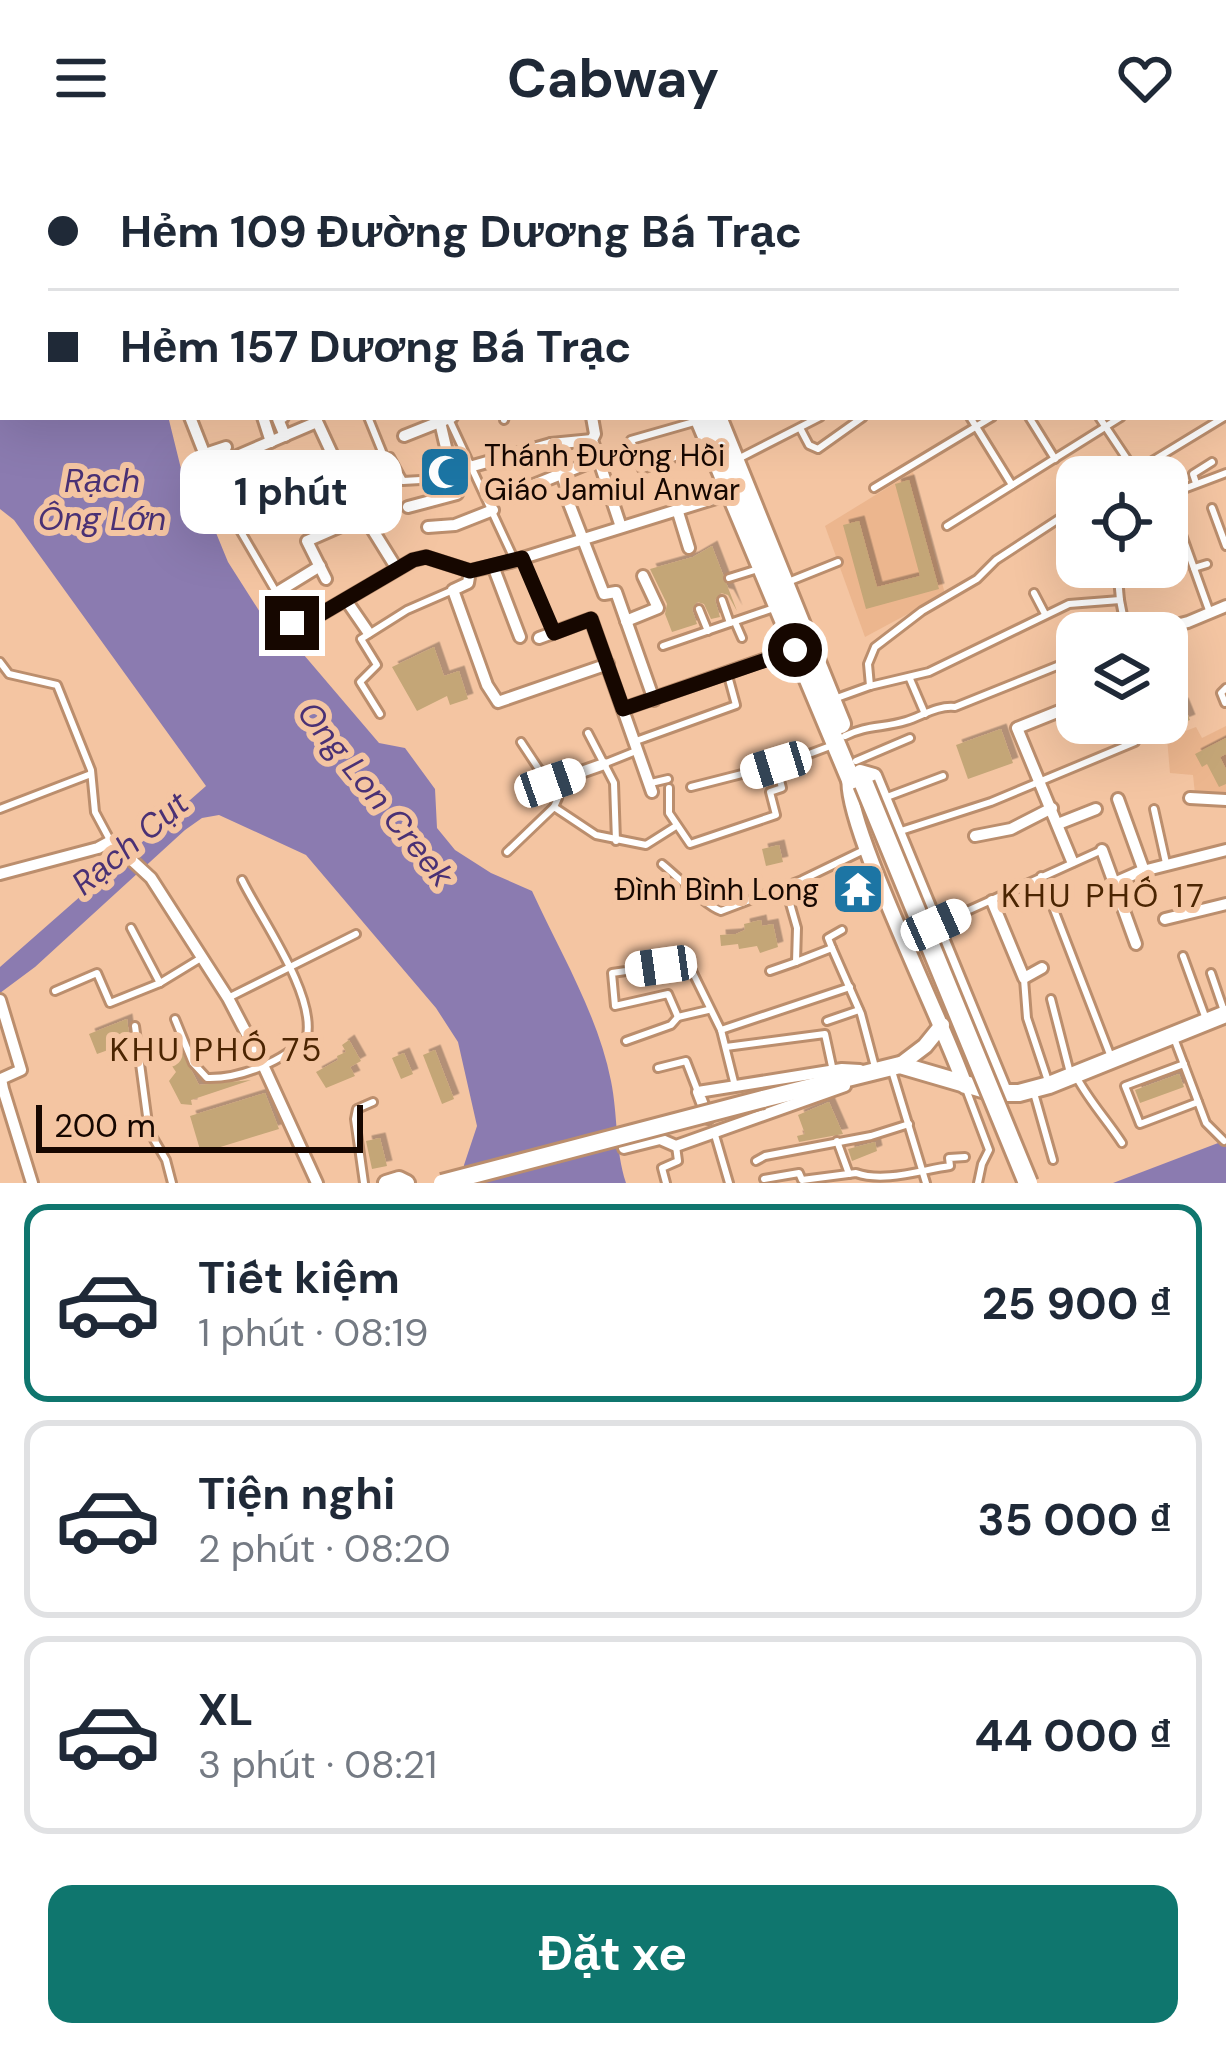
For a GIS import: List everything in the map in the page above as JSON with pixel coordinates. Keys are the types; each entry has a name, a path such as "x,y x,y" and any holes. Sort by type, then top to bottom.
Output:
{"main road":[{"path":"710,426 735,461 831,700 841,740"},
{"path":"710,426 795,650 857,776 1028,1183"},
{"path":"857,776 1017,1183"},
{"path":"442,1183 884,1069 1006,1094 1041,1087 1225,1014"}],"street":[{"path":"191,420 212,473"},
{"path":"264,420 271,442"},
{"path":"278,420 285,436"},
{"path":"205,454 271,442 314,420"},
{"path":"316,420 364,516 397,569"},
{"path":"404,436 442,420"},
{"path":"408,507 457,494 447,420"},
{"path":"593,420 592,440 621,527"},
{"path":"473,466 551,444 592,440"},
{"path":"551,444 604,594 616,592 654,700"},
{"path":"304,490 385,459"},
{"path":"519,490 598,460"},
{"path":"297,628 426,557 470,571 732,493"},
{"path":"676,509 688,548"},
{"path":"428,527 455,525 493,510"},
{"path":"326,579 307,541 364,516"},
{"path":"276,593 320,566"},
{"path":"493,566 520,637"},
{"path":"470,571 468,583 453,590 487,685 498,702 608,664"},
{"path":"626,621 658,608 643,576"},
{"path":"346,600 368,632"},
{"path":"1188,620 1226,606"},
{"path":"539,638 591,619 651,788"},
{"path":"623,709 795,650"},
{"path":"1056,712 1017,728 1072,861"},
{"path":"550,783 604,764"},
{"path":"965,1086 867,849 847,790 857,776 874,776 1006,1094"},
{"path":"1190,798 1226,800"},
{"path":"1118,799 1144,871"},
{"path":"975,836 1011,829 1052,808"},
{"path":"1058,824 1096,808"},
{"path":"0,874 111,841 151,878 228,998 317,1183"},
{"path":"1102,850 1136,944"},
{"path":"1114,883 1226,850"},
{"path":"992,901 1024,978 1042,968"},
{"path":"1165,919 1226,904"},
{"path":"3,1005 22,1070 1,1079 32,1183"},
{"path":"624,1148 660,1139 676,1146 848,1085 925,1046 940,1021 955,1018 968,1005"},
{"path":"714,1132 698,1092 833,1071 884,1069"},
{"path":"386,1183 405,1181"}],"lane":[{"path":"369,420 385,459 399,468 403,481 452,476 473,466"},
{"path":"448,420 554,633"},
{"path":"735,461 815,420"},
{"path":"800,428 808,445 818,449 857,420"},
{"path":"972,420 1012,485"},
{"path":"874,488 987,420"},
{"path":"1031,420 1054,459"},
{"path":"1101,420 1125,456"},
{"path":"947,526 1116,420"},
{"path":"1161,456 1220,420"},
{"path":"710,426 641,469 631,440 710,426"},
{"path":"1196,483 1193,474 1212,462"},
{"path":"1188,486 1226,473"},
{"path":"223,501 297,628"},
{"path":"1212,508 1226,546"},
{"path":"870,686 868,664 874,646 1056,521"},
{"path":"1188,552 1210,613"},
{"path":"784,584 838,562"},
{"path":"1194,568 1207,564"},
{"path":"728,578 762,568"},
{"path":"1119,588 1122,612"},
{"path":"380,715 360,682 377,664 361,639 453,590"},
{"path":"1034,593 1045,614"},
{"path":"831,700 910,679 1076,602 1120,600"},
{"path":"722,601 742,638"},
{"path":"663,646 777,607"},
{"path":"698,608 708,631"},
{"path":"0,662 9,674 57,685 91,774 95,812 111,841"},
{"path":"691,787 776,765 860,728 887,726 975,700 1056,667"},
{"path":"604,764 736,704 728,673"},
{"path":"910,679 926,714"},
{"path":"1225,703 1221,694 1226,688"},
{"path":"589,733 614,783 616,841"},
{"path":"857,776 910,738"},
{"path":"508,852 558,798 521,742"},
{"path":"898,832 991,802 1130,744"},
{"path":"651,788 669,784 669,813 690,844 776,815 770,792 782,788 776,765"},
{"path":"0,809 91,774"},
{"path":"884,798 943,776"},
{"path":"554,807 596,835 616,841 646,845 676,826"},
{"path":"1154,809 1167,866"},
{"path":"662,864 713,910 738,907 867,849"},
{"path":"936,925 1102,850"},
{"path":"1041,876 1112,1060"},
{"path":"175,1019 199,1074 207,1078 263,1065 299,1046 307,1036 307,1012 242,880"},
{"path":"785,886 797,928 796,962"},
{"path":"131,928 160,983"},
{"path":"842,930 828,938 909,1124 926,1183"},
{"path":"228,998 356,934"},
{"path":"770,970 832,948"},
{"path":"1183,956 1207,1023"},
{"path":"55,991 97,973 110,1003 160,983 201,958"},
{"path":"678,1017 668,994 614,1006 612,973 661,966 664,975 691,969 721,1030 735,1086"},
{"path":"1211,973 1225,1014"},
{"path":"1024,978 1022,991 1053,1160"},
{"path":"721,1030 850,987"},
{"path":"1051,999 1073,1075 1123,1143"},
{"path":"626,1041 671,1025 678,1017 708,1010"},
{"path":"827,1021 860,1010"},
{"path":"135,1026 148,1131 166,1160 172,1183"},
{"path":"726,1047 825,1034 833,1071"},
{"path":"1173,1037 1206,1123 1224,1141"},
{"path":"658,1068 686,1061 698,1092"},
{"path":"1184,1064 1125,1086 1140,1124 1198,1102"},
{"path":"965,1086 989,1150 979,1183"},
{"path":"364,1183 355,1119 357,1109 373,1102"},
{"path":"756,1162 765,1156 909,1124"},
{"path":"714,1132 729,1183"},
{"path":"837,1141 849,1174"},
{"path":"666,1183 662,1168 678,1161 676,1146"},
{"path":"764,1179 799,1173 802,1181 849,1174 888,1179 950,1166 950,1158 965,1156"}],"shaded area":[{"path":"913,472 945,594 865,637 825,526"},
{"path":"1226,726 1226,792 1195,794 1193,775 1170,773 1168,744 1188,744 1188,730 1196,727 1202,738"}],"water":[{"name":"Rạch Ông Lớn","path":"0,420 169,420 185,485 205,506 228,562 279,642 298,648 379,743 405,748 435,789 437,828 455,850 532,891 588,1008 605,1056 626,1183 463,1183 477,1126 458,1042 436,1008 306,855 219,815 202,818 185,830 35,967 0,993 0,967 206,786 14,520 0,509"},
{"path":"1226,1140 1226,1183 1113,1183"}],"building":[{"path":"909,480 939,589 866,609 843,525 859,521 877,587 920,576 895,484"},
{"path":"712,546 737,611 728,595 721,593 715,600 720,617 711,619 704,604 697,602 692,609 697,624 672,632 665,614 667,604 650,569 693,557"},
{"path":"434,647 444,676 459,671 468,699 450,705 447,696 417,711 392,667"},
{"path":"1001,729 1013,763 968,779 956,745"},
{"path":"1226,738 1226,754 1220,757 1226,784 1219,787 1207,764 1202,767 1195,754"},
{"path":"779,845 783,862 766,866 762,849"},
{"name":"Đình Bình Long","path":"864,875 872,895 849,904 841,884"},
{"path":"761,920 762,926 773,924 778,947 760,953 757,946 721,946 720,935 736,934 745,930 744,924"},
{"path":"127,1019 130,1042 97,1054 89,1034"},
{"path":"349,1040 361,1061 350,1067 355,1076 326,1088 316,1072 338,1060 346,1052 342,1045"},
{"path":"176,1041 199,1085 251,1080 191,1100 192,1105 181,1104 169,1081 176,1072 172,1066 179,1052 164,1057 161,1050"},
{"path":"435,1050 454,1099 442,1104 423,1055"},
{"path":"404,1053 413,1074 401,1079 392,1058"},
{"path":"1179,1074 1184,1087 1140,1103 1135,1090"},
{"path":"265,1093 279,1129 201,1153 190,1116"},
{"path":"829,1102 843,1134 799,1142 797,1136 805,1134 798,1115"},
{"path":"380,1138 387,1166 372,1169 366,1141"},
{"path":"875,1142 877,1151 852,1161 848,1149"}],"place":[{"name":"Thánh Đường Hồi Giáo Jamiul Anwar","path":"445,472"},
{"name":"Đình Bình Long","path":"858,889"}],"district":[{"name":"KHU PHỐ 17","path":"1104,895"},
{"name":"KHU PHỐ 75","path":"217,1049"}],"route":[{"path":"292,623 297,628 413,560 426,557 470,571 522,558 554,633 591,619 623,709 795,650"}],"water label":[{"name":"Ong Lon Creek","path":"376,794"},
{"name":"Rạch Cụt","path":"130,843"}]}
